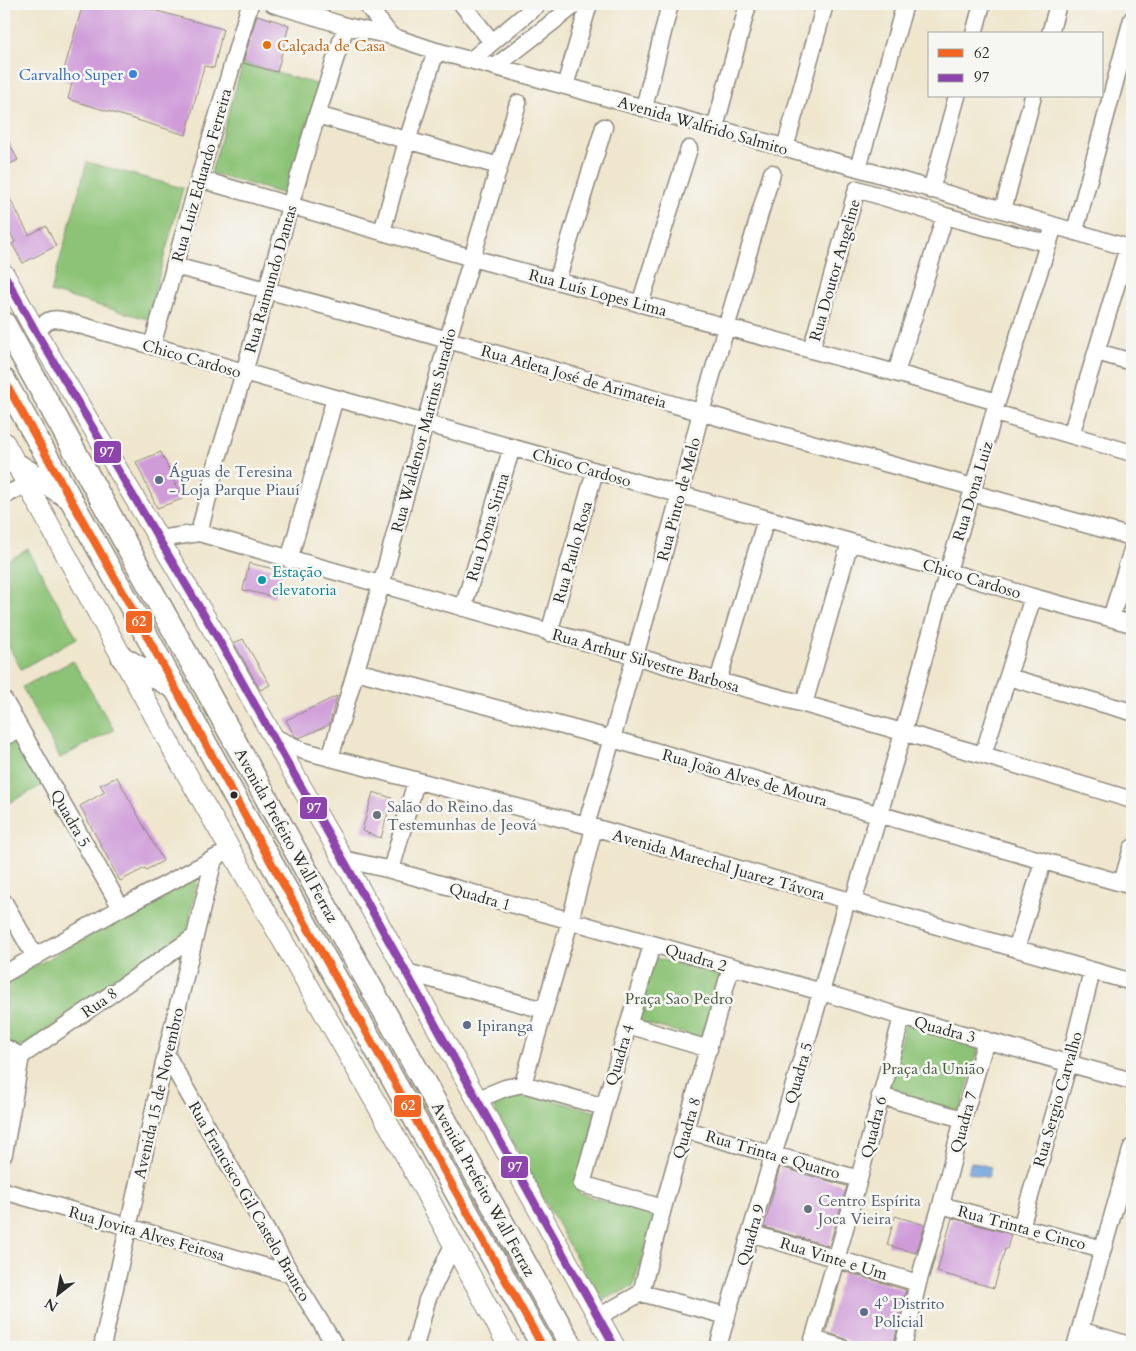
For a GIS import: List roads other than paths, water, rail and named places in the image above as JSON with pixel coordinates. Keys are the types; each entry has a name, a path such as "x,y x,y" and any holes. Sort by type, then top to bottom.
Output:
{"highway":[{"name":"Avenida Prefeito Wall Ferraz","path":"4,323 572,1347"},
{"name":"Avenida Prefeito Wall Ferraz","path":"4,380 249,824 543,1347"},
{"path":"16,464 70,498"},
{"path":"122,658 176,689"}],"main road":[{"path":"4,274 36,332 217,637 615,1347"},
{"path":"4,442 122,658 222,855 395,1136 509,1347"}],"street":[{"name":"Rua Luiz Eduardo Ferreira","path":"152,346 250,4"},
{"name":"Avenida Walfrido Salmito","path":"273,4 858,168 1130,248"},
{"path":"366,4 391,36"},
{"path":"462,4 492,42"},
{"path":"471,60 538,4"},
{"path":"496,66 576,4"},
{"path":"565,86 589,4"},
{"path":"644,108 670,4"},
{"path":"715,128 748,4"},
{"path":"785,148 825,4"},
{"path":"858,168 904,4"},
{"path":"975,32 982,4"},
{"path":"1051,32 1058,4"},
{"path":"1074,231 1132,19"},
{"name":"Rua Raimundo Dantas","path":"199,533 218,458 290,206 346,26"},
{"path":"382,232 407,141 436,51"},
{"path":"931,190 956,98"},
{"path":"1002,210 1032,98"},
{"name":"Rua Waldenor Martins Suradio","path":"330,758 381,585 448,340 518,103"},
{"path":"317,115 499,166"},
{"path":"557,281 604,127"},
{"path":"640,304 689,149"},
{"name":"Rua Pinto de Melo","path":"523,1084 570,921 590,827 612,739 701,412 772,173"},
{"name":"Rua Luís Lopes Lima","path":"199,179 472,258 896,373 1071,436 1132,453"},
{"name":"Rua Doutor Angeline","path":"811,350 857,189 945,216"},
{"path":"896,373 945,216 1048,244"},
{"name":"Rua Dona Luiz","path":"822,992 879,814 996,408 1054,226"},
{"path":"1071,436 1130,248"},
{"name":"Rua Atleta José de Arimateia","path":"174,266 267,289 448,340 1132,537"},
{"name":"Chico Cardoso","path":"36,332 48,320 55,318 850,542 1033,597 1132,624"},
{"path":"1097,352 1132,362"},
{"path":"289,560 335,398"},
{"name":"Rua Dona Sirina","path":"463,608 512,447"},
{"name":"Rua Paulo Rosa","path":"549,633 594,471"},
{"path":"4,496 27,484"},
{"path":"718,681 766,519"},
{"name":"Rua Arthur Silvestre Barbosa","path":"159,539 199,533 983,755 1132,800"},
{"path":"804,704 850,542"},
{"path":"1111,618 1132,550"},
{"path":"983,755 1033,597"},
{"name":"Rua João Alves de Moura","path":"356,671 612,739 1127,885"},
{"path":"1008,677 1132,712"},
{"path":"4,700 20,729 4,738"},
{"name":"Quadra 5","path":"20,729 121,908"},
{"name":"Avenida Marechal Juarez Távora","path":"272,736 304,752 590,827 1132,982"},
{"path":"287,762 304,752"},
{"path":"391,870 416,781"},
{"path":"1127,885 1132,848"},
{"path":"4,974 121,908 222,855"},
{"name":"Avenida 15 de Novembro","path":"102,1347 166,1054 194,937 222,855"},
{"name":"Quadra 1","path":"343,859 391,870 570,921"},
{"path":"1016,949 1043,862"},
{"path":"4,902 35,956"},
{"name":"Quadra 2","path":"570,921 822,992"},
{"name":"Rua 8","path":"4,1068 194,937"},
{"name":"Quadra 4","path":"652,945 582,1184 663,1208"},
{"name":"Quadra 8","path":"641,1293 731,967"},
{"name":"Rua Sergio Carvalho","path":"1021,1227 1092,971"},
{"path":"406,972 544,1010"},
{"name":"Quadra 5","path":"774,1154 822,992"},
{"name":"Quadra 3","path":"822,992 902,1017 1132,1080"},
{"name":"Quadra 6","path":"812,1343 902,1017"},
{"path":"628,1025 709,1048"},
{"name":"Quadra 7","path":"903,1347 918,1283 986,1040"},
{"path":"4,1047 21,1056 4,1154"},
{"name":"Rua Francisco Gil Castelo Branco","path":"166,1054 291,1274 336,1347"},
{"path":"476,1100 506,1088 523,1084 604,1107"},
{"path":"880,1096 963,1119"},
{"name":"Rua Trinta e Quatro","path":"686,1130 859,1178"},
{"path":"1075,1347 1103,1249 1130,1165 1132,1147"},
{"name":"Quadra 9","path":"718,1347 774,1154"},
{"name":"Rua Jovita Alves Feitosa","path":"4,1191 291,1274"},
{"name":"Rua Trinta e Cinco","path":"941,1205 1103,1249"},
{"name":"Rua Vinte e Um","path":"750,1233 918,1283"},
{"path":"415,1347 427,1300 453,1245"},
{"path":"598,1317 641,1293 727,1316"},
{"path":"1080,1330 1132,1346"},
{"path":"812,1343 840,1347"}],"water":[{"path":"971,1162 991,1167 988,1178 968,1172"}],"place":[{"name":"Calçada de Casa","path":"267,45"},
{"name":"Carvalho Super","path":"133,74"},
{"name":"Águas de Teresina - Loja Parque Piauí","path":"159,480"},
{"name":"Estação elevatoria","path":"262,580"},
{"name":"Salão do Reino das Testemunhas de Jeová","path":"377,815"},
{"name":"Ipiranga","path":"467,1025"},
{"name":"Centro Espírita Joca Vieira","path":"808,1209"},
{"name":"4º Distrito Policial","path":"864,1312"}],"park label":[{"name":"Praça Sao Pedro","path":"679,998"},
{"name":"Praça da União","path":"933,1068"}]}
